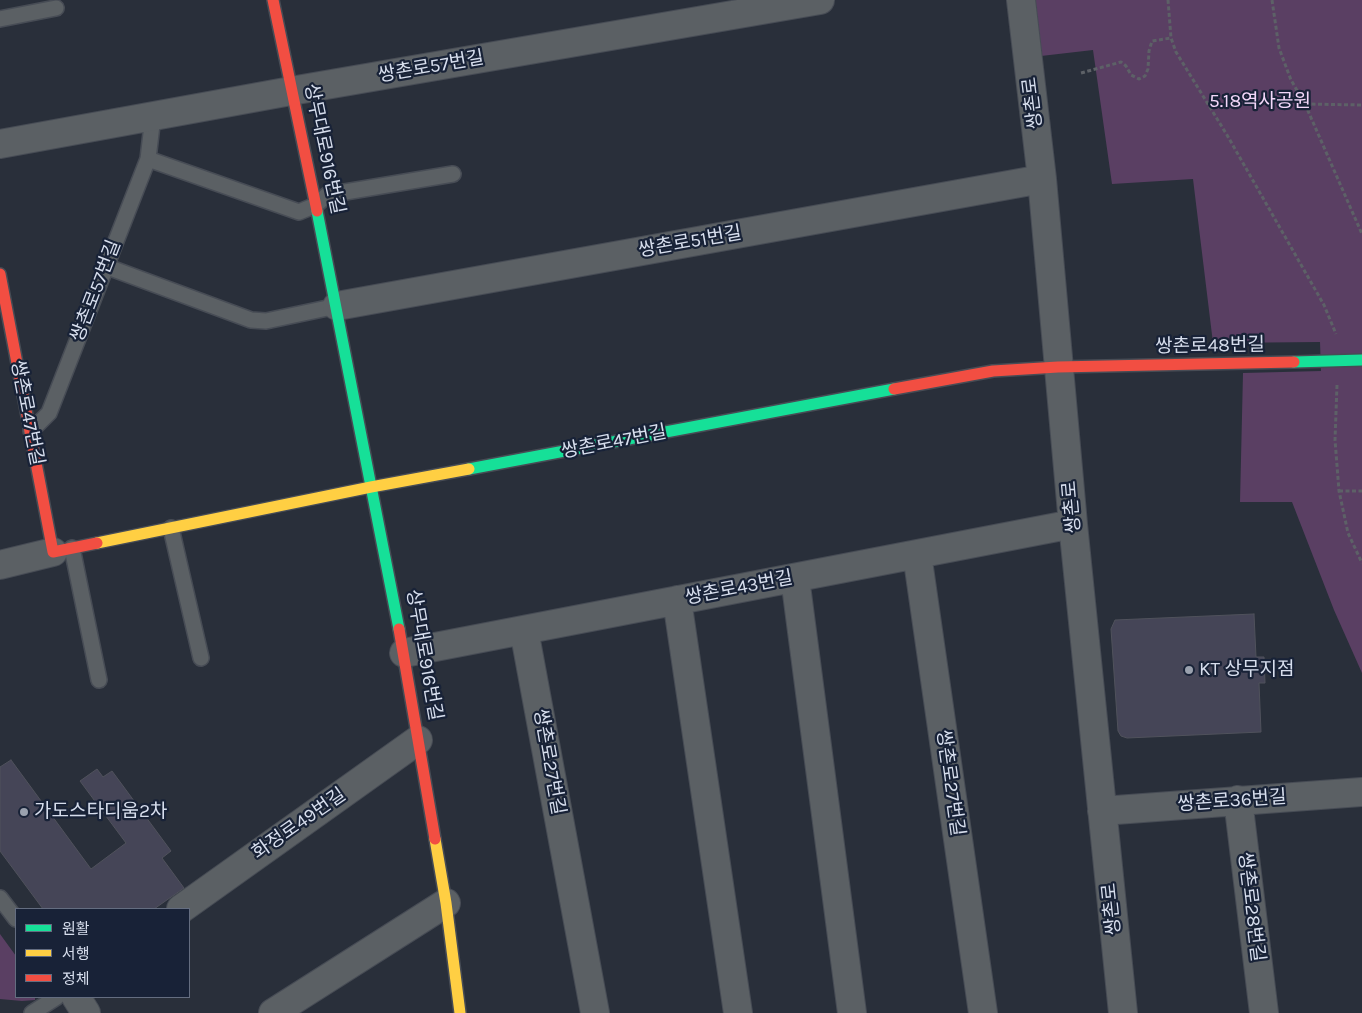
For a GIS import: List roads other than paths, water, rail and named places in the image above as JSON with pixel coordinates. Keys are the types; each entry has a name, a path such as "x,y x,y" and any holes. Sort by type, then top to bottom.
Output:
{"street":[{"name":"상무대로916번길","path":"273,0 337,306 404,653 446,903 460,1013"},
{"name":"쌍촌로57번길","path":"0,144 291,91 706,10 820,0"},
{"name":"쌍촌로","path":"1021,0 1042,179 1073,524 1123,1013"},
{"name":"쌍촌로51번길","path":"337,306 1042,179"},
{"name":"쌍촌로47번길","path":"0,274 31,431 62,550"},
{"name":"쌍촌로48번길","path":"1058,367 1362,360"},
{"name":"쌍촌로47번길","path":"0,565 62,550 371,487 993,371 1058,367"},
{"name":"쌍촌로43번길","path":"404,653 1073,524"},
{"name":"쌍촌로27번길","path":"917,554 983,1013"},
{"path":"795,578 852,1013"},
{"path":"677,600 738,1013"},
{"name":"쌍촌로27번길","path":"524,630 595,1013"},
{"name":"화정로49번길","path":"181,908 418,740"},
{"name":"쌍촌로36번길","path":"1102,811 1362,792"},
{"name":"쌍촌로28번길","path":"1238,800 1264,1013"},
{"path":"273,1013 446,903"},
{"path":"77,998 86,1013"}],"lane":[{"path":"0,19 56,8"},
{"name":"쌍촌로57번길","path":"31,431 49,412 148,159 153,116"},
{"path":"148,159 299,212 316,205 327,195 453,174"},
{"path":"105,266 251,320 266,321 337,306"},
{"path":"171,528 201,658"},
{"name":"쌍촌로47번길","path":"62,550 99,680"},
{"path":"0,898 15,918"},
{"path":"32,1013 55,998"}],"place":[{"name":"KT 상무지점","path":"1189,670"},
{"name":"가도스타디움2차","path":"24,812"}],"park label":[{"name":"5.18역사공원","path":"1260,102"}]}
